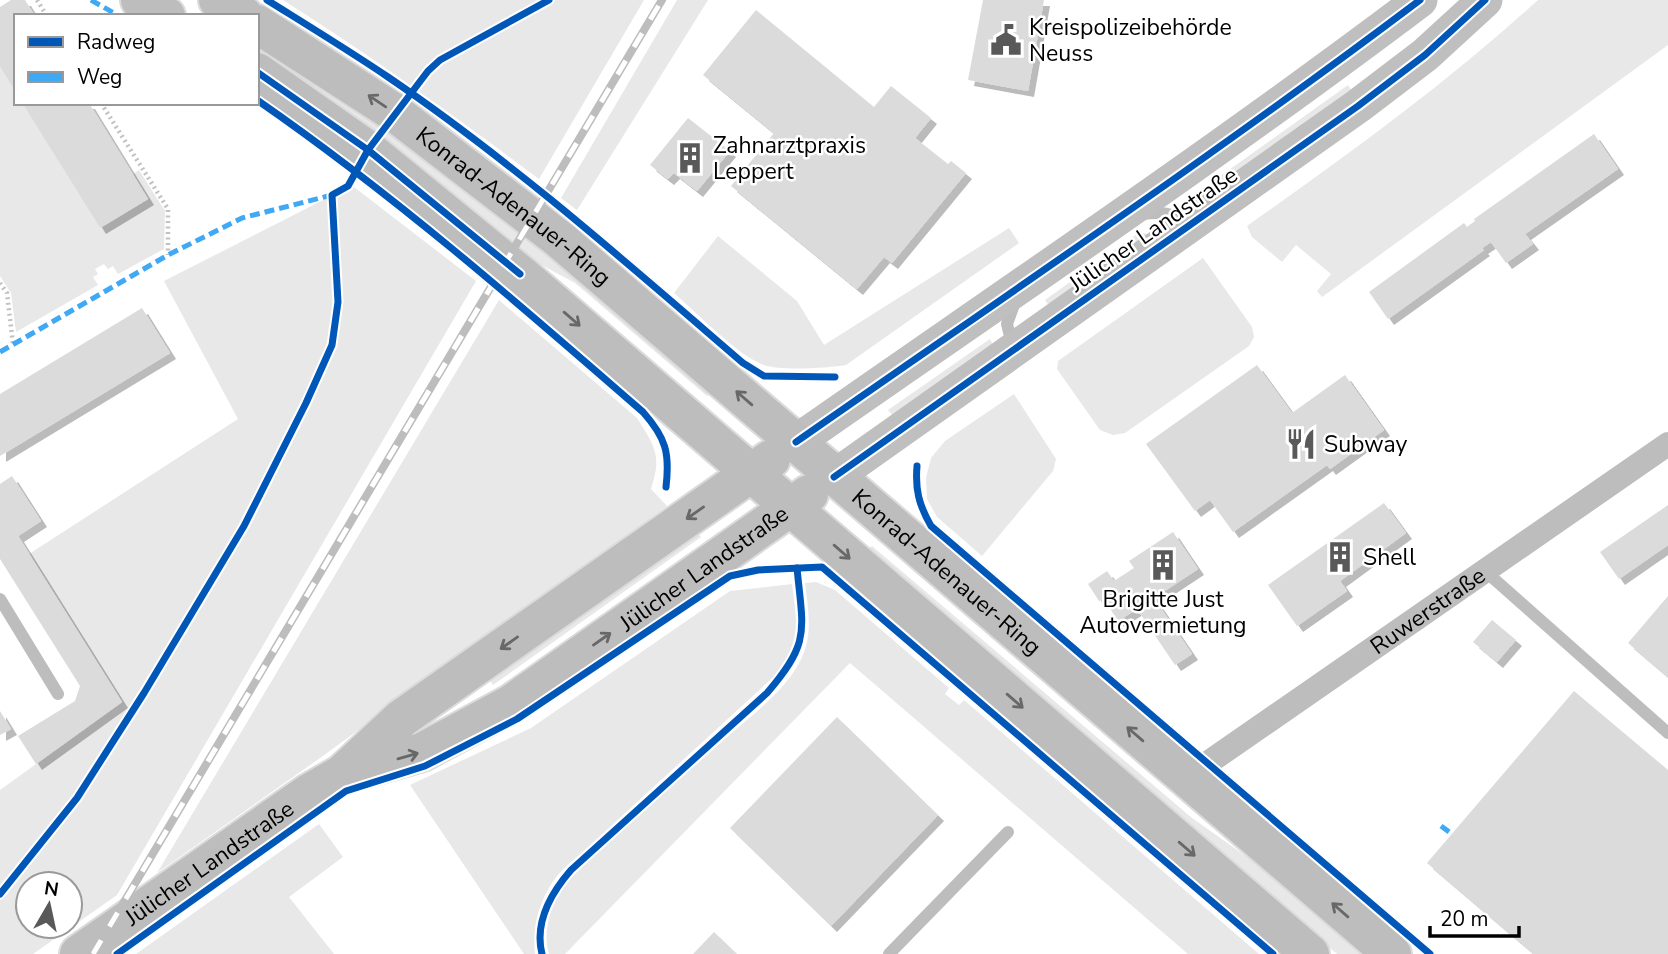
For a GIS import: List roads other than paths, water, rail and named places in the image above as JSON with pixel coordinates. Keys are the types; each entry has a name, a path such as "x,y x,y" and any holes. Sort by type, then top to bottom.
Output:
{"main road":[{"path":"140,0 163,14"},
{"path":"218,0 241,14"},
{"name":"Jülicher Landstraße","path":"79,954 309,793 342,774 402,718 1289,98 1434,18 1485,0"},
{"name":"Jülicher Landstraße","path":"342,774 422,752 510,704 1358,106 1434,18"},
{"name":"Konrad-Adenauer-Ring","path":"259,25 395,113 559,239 1392,954"},
{"name":"Konrad-Adenauer-Ring","path":"259,73 368,150 520,274 1310,954"}],"street":[{"name":"Ruwerstraße","path":"1186,778 1668,444"}],"lane":[{"path":"1125,215 1167,213 1178,216 1191,225"},
{"path":"1014,350 1008,336 1007,324 1010,312 1025,284"},
{"path":"1485,571 1668,733"},
{"path":"0,599 58,694"},
{"path":"889,954 1008,832"}],"railway":[{"path":"93,954 662,0"}],"place":[{"name":"Kreispolizeibehörde Neuss","path":"1006,40"},
{"name":"Zahnarztpraxis Leppert","path":"690,158"},
{"name":"Subway","path":"1301,444"},
{"name":"Shell","path":"1340,557"},
{"name":"Brigitte Just Autovermietung","path":"1163,565"}]}
